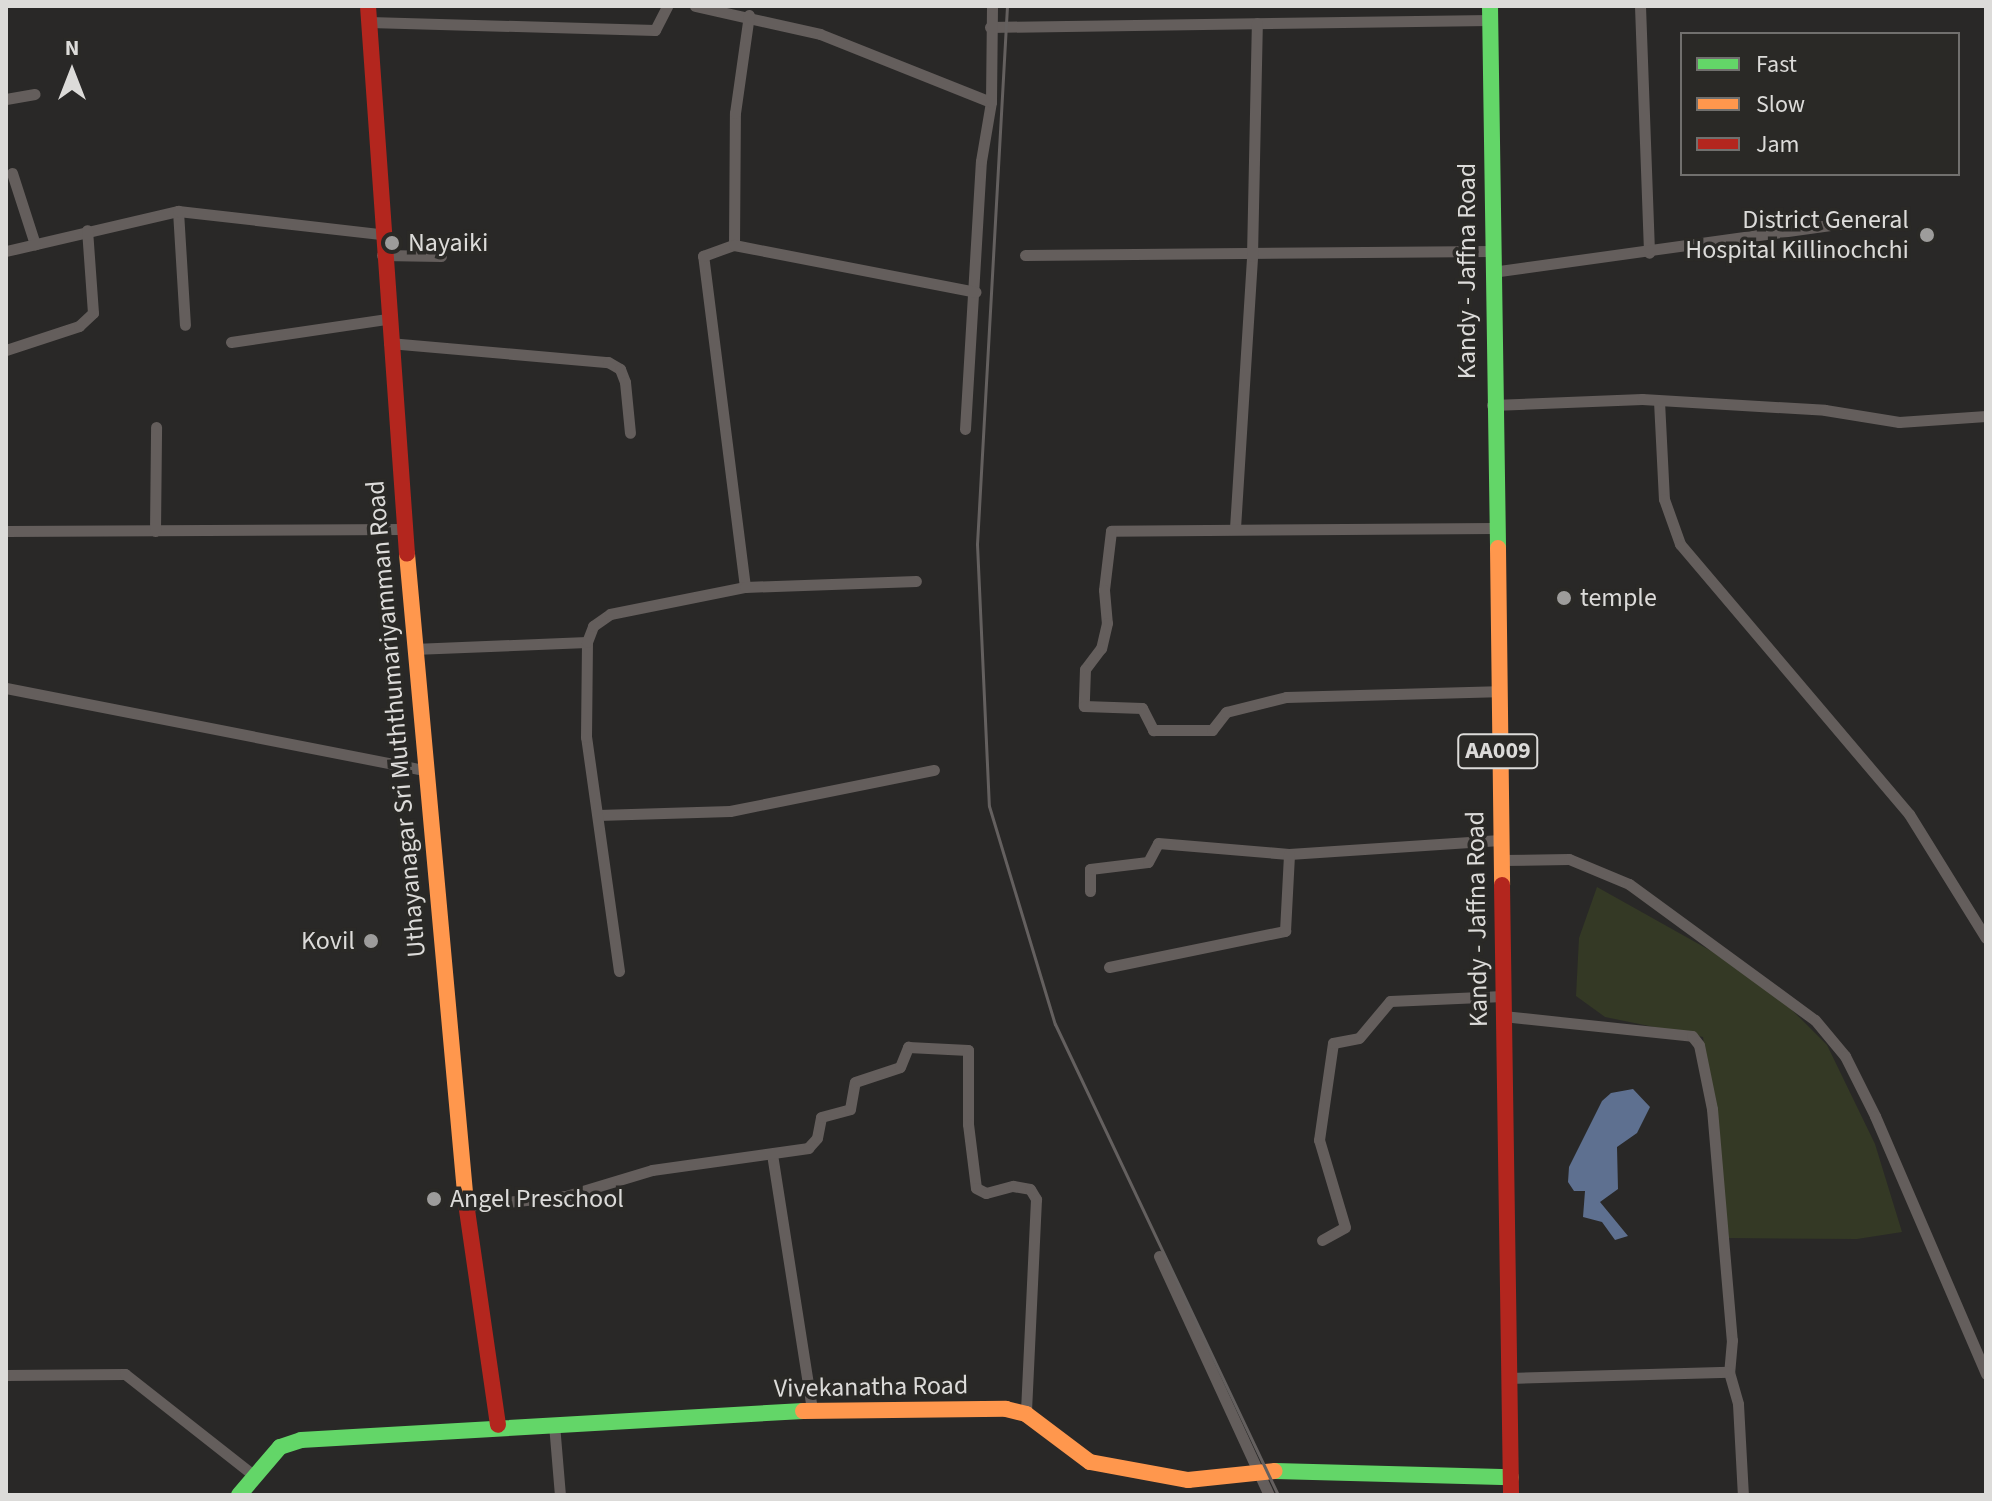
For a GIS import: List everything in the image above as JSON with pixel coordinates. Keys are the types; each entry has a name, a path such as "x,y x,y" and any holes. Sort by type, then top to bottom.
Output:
{"main road":[{"name":"Kandy - Jaffna Road","path":"1490,13 1496,691 1511,1495"},
{"name":"Uthayanagar Sri Muththumariyamman Road","path":"368,14 382,255 423,770 466,1206 498,1425"},
{"name":"Vivekanatha Road","path":"239,1495 252,1474 280,1447 301,1440 498,1425 812,1410 1006,1409 1026,1414 1090,1462 1188,1480 1260,1473 1511,1477"}],"street":[{"path":"368,14 655,30 667,6"},
{"path":"695,6 749,15 820,34 991,102"},
{"path":"965,429 981,161 991,102 992,6"},
{"path":"1640,6 1649,253"},
{"path":"990,27 1257,23 1490,13"},
{"path":"734,245 735,113 749,15"},
{"path":"1235,528 1252,256 1257,23"},
{"path":"6,99 35,94"},
{"path":"12,173 35,244"},
{"path":"178,211 185,325"},
{"path":"6,251 178,211 381,234"},
{"path":"1492,272 1649,253 1866,220"},
{"path":"6,350 79,326 93,313 87,230"},
{"path":"745,587 701,266 710,249 734,245 975,292"},
{"path":"1025,255 1252,256 1492,251"},
{"path":"382,255 441,256"},
{"path":"231,342 387,319"},
{"path":"389,343 608,362 620,369 625,382 630,433"},
{"path":"1659,401 1664,499 1680,544 1909,814 1986,938"},
{"path":"1492,405 1659,401 1825,410 1899,422 1986,416"},
{"path":"155,531 156,427"},
{"path":"1494,528 1111,531 1104,590 1107,623 1101,648 1085,669 1084,706 1142,708 1153,730 1212,730 1226,712 1286,697 1496,691"},
{"path":"6,531 402,529"},
{"path":"619,971 586,737 587,642 593,626 610,614 745,587 916,581"},
{"path":"413,649 587,642"},
{"path":"6,688 423,770"},
{"path":"598,815 730,811 934,770"},
{"path":"1090,891 1090,869 1148,862 1158,843 1289,854 1500,840"},
{"path":"1109,967 1285,931 1289,854"},
{"path":"1500,860 1569,859 1629,884 1815,1020 1845,1056 1875,1116 1986,1374"},
{"path":"1322,1240 1345,1227 1319,1140 1333,1043 1359,1038 1390,1001 1503,996"},
{"path":"1503,1016 1692,1036 1699,1045 1715,1140 1732,1340 1729,1372 1738,1404 1743,1495"},
{"path":"466,1206 566,1196 652,1170 772,1154 814,1144 821,1117 850,1109 855,1082 900,1067 908,1047 968,1050 968,1124 976,1188 986,1193 1013,1186 1030,1189 1036,1199 1026,1414"},
{"path":"772,1154 812,1410"},
{"path":"1159,1256 1269,1495"},
{"path":"1509,1378 1729,1372"},
{"path":"6,1375 125,1374 252,1474"},
{"path":"554,1424 560,1495"}],"green space":[{"path":"1597,887 1713,952 1788,1006 1827,1045 1875,1144 1902,1232 1857,1239 1729,1238 1703,1037 1605,1017 1576,996 1579,938"}],"water":[{"path":"1633,1089 1650,1107 1637,1133 1617,1147 1618,1189 1600,1202 1628,1236 1615,1240 1602,1222 1583,1217 1585,1191 1574,1191 1568,1182 1569,1167 1602,1101 1611,1093"}],"railway":[{"path":"1007,6 977,544 989,806 1055,1024 1278,1495"}],"traffic: fast":[{"path":"1490,6 1498,548"},
{"path":"239,1495 280,1447 301,1440 803,1411"},
{"path":"1275,1471 1511,1477"}],"traffic: slow":[{"path":"1498,548 1502,885"},
{"path":"407,554 466,1203"},
{"path":"803,1411 1006,1409 1026,1414 1090,1462 1188,1480 1275,1471"}],"traffic: jam":[{"path":"368,6 407,554"},
{"path":"1502,885 1511,1495"},
{"path":"466,1203 498,1425"}],"place":[{"name":"District General Hospital Killinochchi","path":"1927,235"},
{"name":"Nayaiki","path":"392,243"},
{"name":"temple","path":"1564,598"},
{"name":"Kovil","path":"371,941"},
{"name":"Angel Preschool","path":"434,1199"}]}
